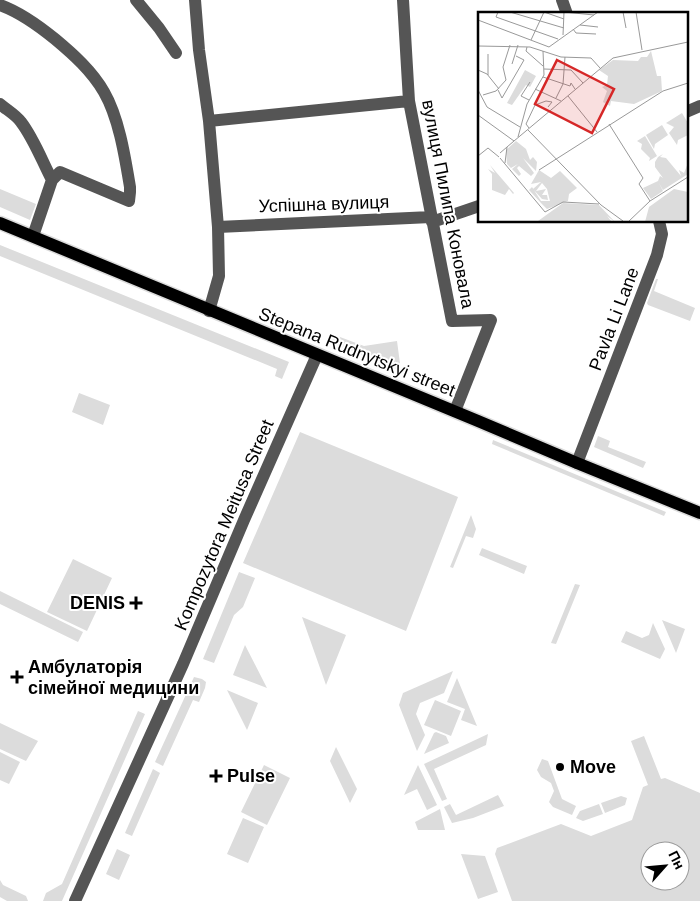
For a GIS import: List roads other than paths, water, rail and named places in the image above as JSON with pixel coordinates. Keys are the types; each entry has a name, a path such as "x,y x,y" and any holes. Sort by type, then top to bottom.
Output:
{"main road":[{"name":"Stepana Rudnytskyi street","path":"0,223 317,355 458,405 577,463 700,513"}],"street":[{"path":"136,0 160,28 176,53"},
{"path":"195,0 218,227 219,276 209,311"},
{"name":"вулиця Пилипа Коновала","path":"403,0 409,101 452,321 491,320 458,405"},
{"path":"562,0 566,12"},
{"path":"8,5 44,30 76,56 104,92 113,113 123,148 130,187 129,201 60,172 52,180 33,236"},
{"path":"208,121 409,101"},
{"path":"0,104 21,122 52,180"},
{"path":"688,111 700,106"},
{"name":"Успішна вулиця","path":"218,227 432,220 478,206"},
{"name":"Pavla Li Lane","path":"577,463 657,255 662,234 659,222"},
{"name":"Kompozytora Meitusa Street","path":"75,901 183,664 317,355"}],"place":[{"name":"DENIS","path":"136,603"},
{"name":"Амбулаторія сімейної медицини","path":"17,677"},
{"name":"Move","path":"560,767"},
{"name":"Pulse","path":"216,776"}]}
